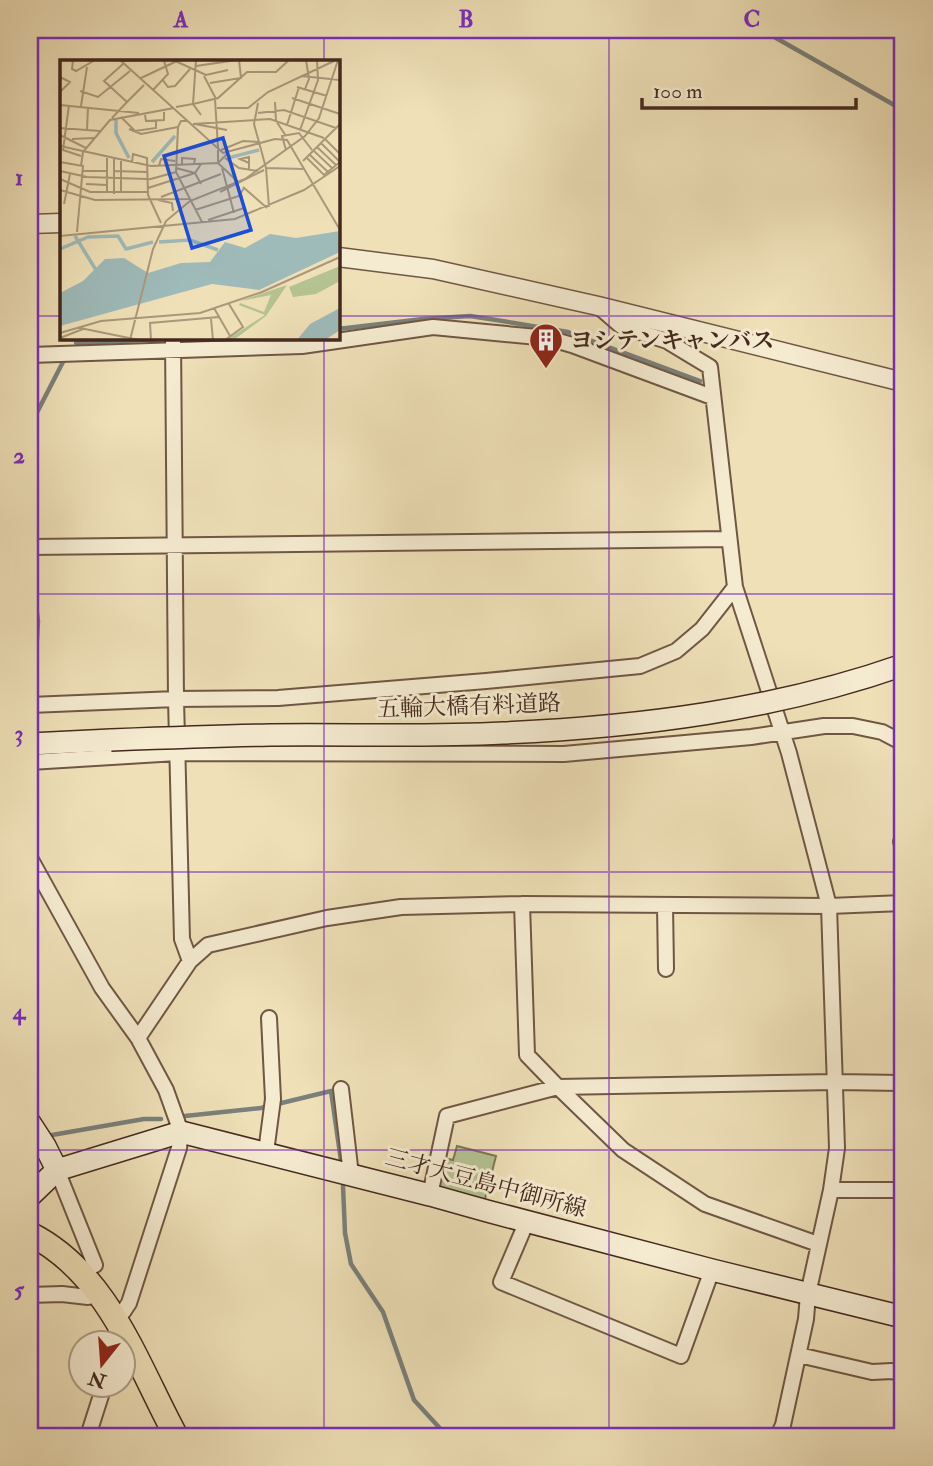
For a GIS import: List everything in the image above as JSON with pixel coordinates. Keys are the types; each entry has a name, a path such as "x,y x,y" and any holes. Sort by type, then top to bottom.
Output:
{"main road":[{"name":"五輪大橋有料道路","path":"30,744 268,735 435,735 567,730 698,715 822,690 903,665"},
{"path":"30,1123 57,1170"},
{"name":"三才大豆島中御所線","path":"181,1132 903,1317"},
{"path":"30,1196 57,1170 181,1132"},
{"path":"30,1234 67,1258 92,1284 120,1330"},
{"path":"136,1362 176,1436"}],"street":[{"path":"30,224 60,223"},
{"path":"340,257 433,268 903,382"},
{"path":"598,306 621,326 667,341 710,367 735,587 789,753 829,906 837,1148 831,1190 808,1294 799,1355 778,1436"},
{"path":"30,355 174,344 302,346 433,327 548,338 712,397"},
{"path":"174,344 177,753 182,939 190,961"},
{"path":"30,547 729,539"},
{"path":"30,705 278,698 640,666 676,650 702,629 735,587"},
{"path":"30,762 177,753 564,754 751,737 824,726 853,726 882,732 903,743"},
{"path":"30,858 102,988 138,1038 166,1090 181,1132 179,1149 129,1303 115,1318"},
{"path":"138,1038 190,961 208,945 327,918 401,907 522,904 829,906 903,903"},
{"path":"522,904 527,1055 623,1150 705,1204 818,1244"},
{"path":"665,905 666,969"},
{"path":"266,1152 272,1104 269,1018"},
{"path":"430,1195 447,1116 558,1087 903,1083"},
{"path":"341,1089 351,1175"},
{"path":"57,1170 95,1265"},
{"path":"831,1190 903,1190"},
{"path":"527,1221 501,1282 681,1356 712,1270"},
{"path":"30,1295 62,1294 88,1297"},
{"path":"799,1355 872,1372 892,1371 903,1374"},
{"path":"88,1436 99,1400"}],"green space":[{"path":"457,1146 496,1156 484,1203 437,1186 444,1158 453,1160"}],"waterway":[{"path":"767,30 776,38 903,110"},
{"path":"340,329 470,316 568,332 700,381"},
{"path":"76,343 143,340"},
{"path":"30,426 64,360"},
{"path":"30,557 38,621 34,689"},
{"path":"185,1116 261,1108 331,1091 341,1161"},
{"path":"52,1135 144,1119 161,1119"},
{"path":"343,1186 345,1233 351,1264 383,1312 414,1400 447,1436"}],"place":[{"name":"ヨシテンキャンバス","path":"546,370"}]}
